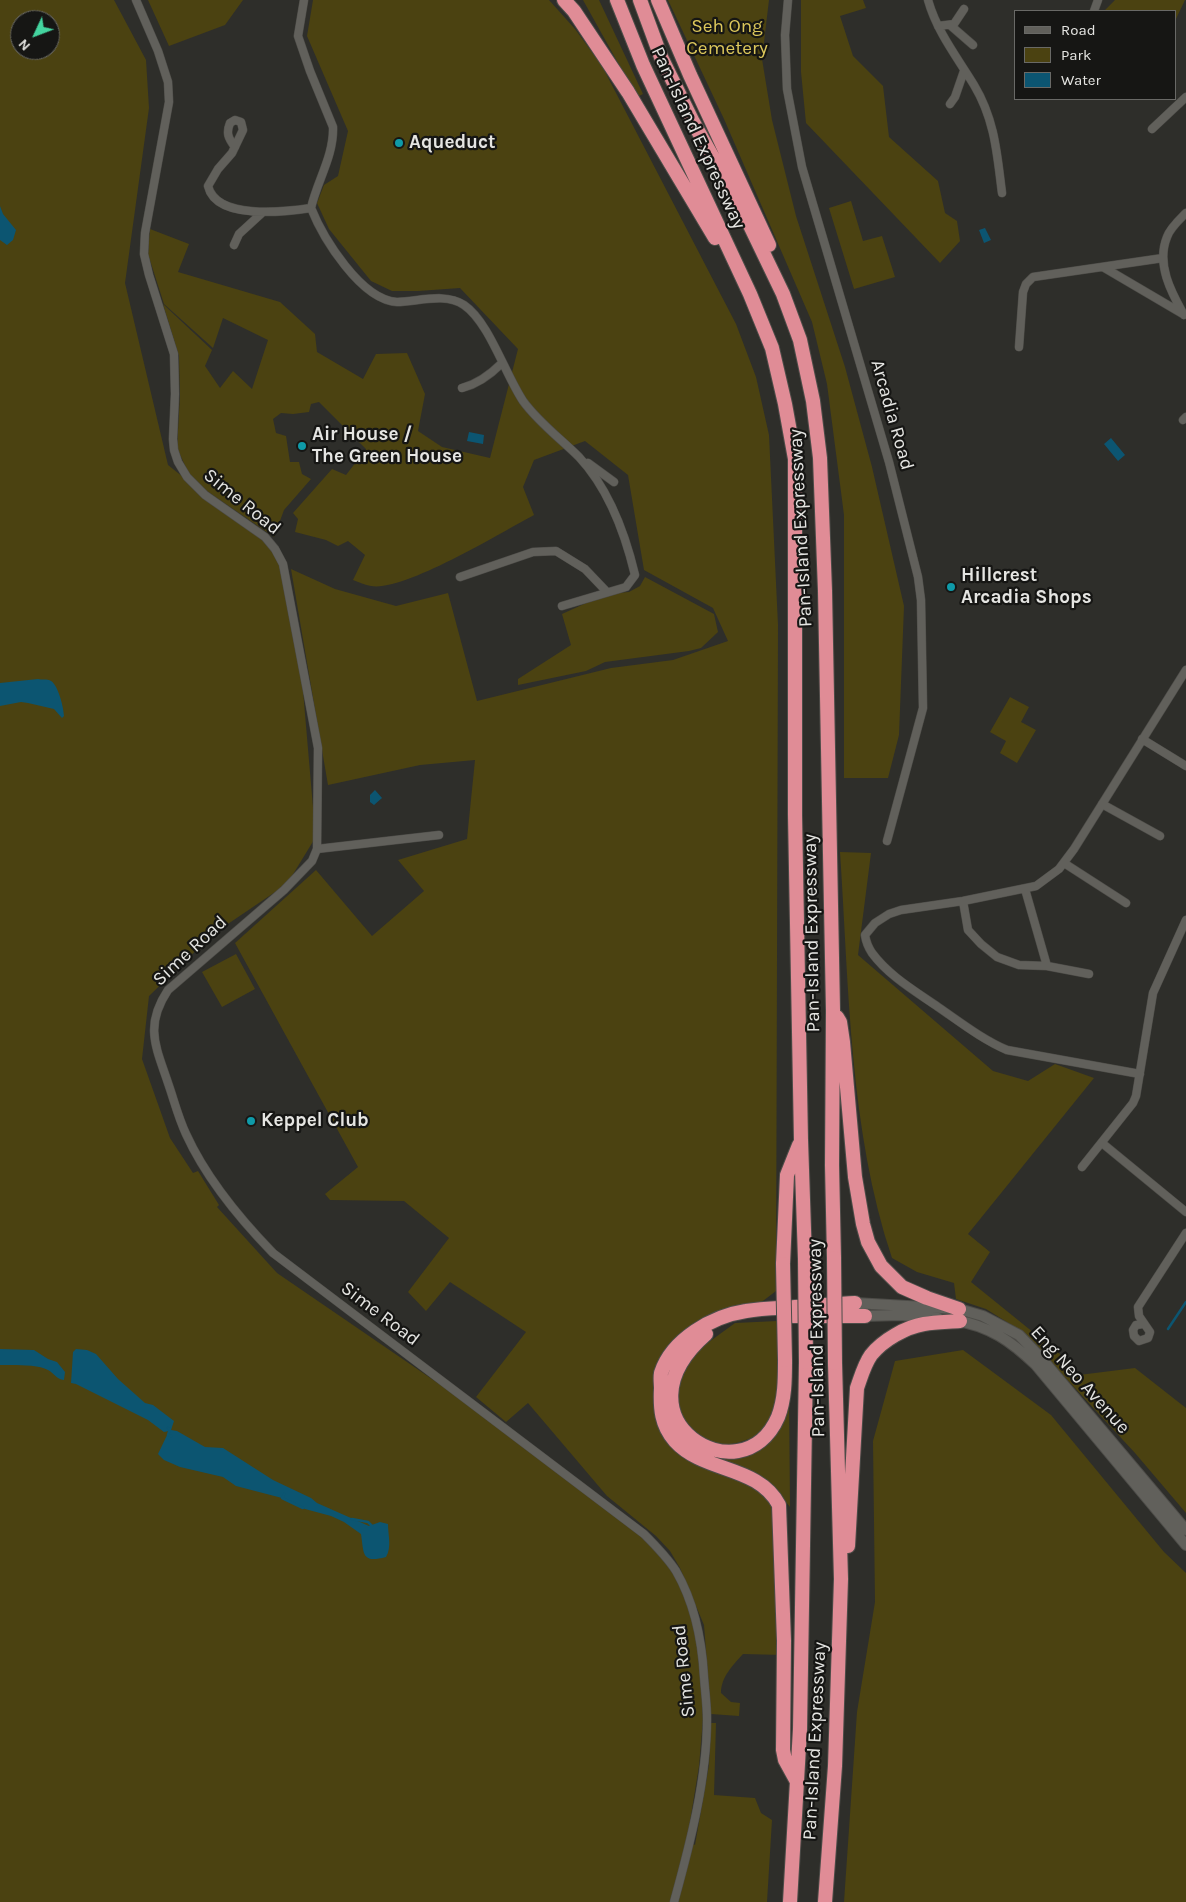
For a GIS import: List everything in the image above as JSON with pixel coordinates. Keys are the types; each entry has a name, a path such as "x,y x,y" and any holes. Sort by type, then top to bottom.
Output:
{"highway":[{"path":"564,0 628,92 718,244 732,257"},
{"name":"Pan-Island Expressway","path":"617,0 642,66 732,257 772,348 795,459 795,815 806,1362 800,1719 790,1902"},
{"name":"Pan-Island Expressway","path":"640,0 661,57 693,122 745,215 783,294 800,340 812,401 820,458 825,591 833,1010 832,1165 841,1579 835,1766 825,1902"},
{"path":"658,0 690,75 774,256 783,294"},
{"path":"833,1010 841,1025 855,1177 868,1242 881,1266 902,1287 959,1315"},
{"path":"801,1140 787,1175 783,1264 785,1360 785,1384 782,1405 778,1416 766,1435 753,1445 735,1451 712,1450 700,1445 690,1438 679,1426 672,1412 670,1400 678,1370 694,1344 721,1324 732,1319 780,1315 866,1316"},
{"path":"796,1780 785,1760 783,1750 784,1641 780,1505 774,1496 754,1479 688,1452 676,1442 665,1426 660,1408 661,1374 675,1349 700,1328 717,1320 745,1311 856,1303"},
{"path":"841,1579 848,1546 857,1388 863,1370 871,1355 886,1342 904,1331 959,1315"}],"main road":[{"name":"Eng Neo Avenue","path":"856,1303 959,1315 1015,1345 1036,1365 1186,1545"},
{"path":"856,1303 858,1309 866,1316"},
{"name":"Eng Neo Avenue","path":"866,1316 983,1316 1019,1335 1042,1359 1186,1530"}],"street":[{"name":"Sime Road","path":"136,0 158,51 168,82 169,102 145,233 144,254 174,354 174,450 187,477 205,495 265,537 276,549 283,564 318,748 317,849 312,862 284,890 168,990 160,1002 155,1017 155,1042 177,1114 191,1144 232,1207 273,1253 644,1534 676,1571 692,1605 698,1626 703,1660 707,1719 704,1766 686,1856 674,1902"},
{"path":"304,0 298,36 310,72 331,121 334,136 323,176 311,208 316,222 328,241 353,273 374,294 397,302 439,299 457,301 464,305 483,327 524,401 539,420 578,456 614,482"},
{"name":"Arcadia Road","path":"788,0 785,35 786,89 802,167 890,462 918,577 921,600 923,708 887,841"},
{"path":"928,0 938,26 984,106 995,136 1002,193"},
{"path":"938,26 950,25 956,21 964,9"},
{"path":"950,25 973,45"},
{"path":"950,104 955,97 964,71"},
{"path":"1152,129 1186,97"},
{"path":"235,147 211,179 208,186 214,199 239,209 264,212 311,208"},
{"path":"234,245 239,234 264,212"},
{"path":"1185,315 1174,297 1168,282 1163,258 1166,238 1186,213"},
{"path":"1020,347 1023,292 1033,277 1163,258"},
{"path":"1103,267 1185,315"},
{"path":"462,388 485,379 502,363"},
{"path":"562,606 626,587 636,575 628,544 613,510 600,484 578,456"},
{"path":"460,577 534,552 556,551 585,569 607,592"},
{"path":"1140,1074 1007,1050 1000,1047 894,976 872,954 865,935 875,923 889,914 916,906 963,901 1036,886 1064,863 1186,670"},
{"path":"1142,739 1186,766"},
{"path":"1102,804 1160,836"},
{"path":"317,849 439,835"},
{"path":"1064,863 1126,903"},
{"path":"1025,889 1047,966"},
{"path":"963,901 968,930 997,957 1019,965 1047,966 1089,974"},
{"path":"1082,1167 1133,1103 1140,1074 1153,993 1186,920"},
{"path":"1102,1143 1186,1212"},
{"path":"1144,1324 1139,1316 1138,1307 1186,1232"}],"green space":[{"path":"0,0 114,0 146,60 149,108 125,283 168,465 277,552 289,600 302,679 317,835 287,884 213,934 149,996 142,1059 170,1138 193,1173 198,1171 219,1205 217,1207 277,1273 480,1412 651,1543 673,1572 689,1607 700,1660 703,1719 699,1766 687,1840 695,1845 709,1765 711,1723 716,1723 714,1795 755,1798 761,1813 772,1820 767,1902 0,1902"},
{"path":"148,0 243,0 225,25 169,46"},
{"path":"313,0 549,0 575,29 602,66 736,324 756,377 769,435 778,625 776,1291 755,1307 706,1322 664,1372 669,1426 683,1443 774,1490 784,1655 743,1654 732,1667 725,1677 721,1693 731,1702 740,1703 739,1716 711,1714 704,1625 680,1568 670,1551 656,1536 607,1496 528,1403 506,1422 476,1397 526,1332 450,1282 426,1311 408,1292 449,1238 404,1201 330,1200 325,1194 358,1167 235,943 316,870 372,936 424,891 398,860 467,839 475,760 420,765 328,785 291,569 335,589 396,606 448,593 477,701 611,668 673,660 728,641 713,608 644,570 628,475 585,441 534,460 523,487 534,515 429,571 386,585 371,586 353,580 365,555 348,541 338,546 326,540 295,532 298,519 293,513 332,469 346,475 366,449 319,402 311,404 309,412 281,413 273,419 276,433 286,436 290,462 299,462 302,474 311,479 284,510 274,537 207,491 189,474 177,448 180,396 179,356 163,304 212,350 205,366 220,388 233,371 252,389 268,340 223,318 213,348 164,304 148,254 150,229 189,244 178,272 280,302 315,334 317,352 363,379 376,354 407,353 425,394 418,431 442,447 490,458 518,349 460,288 392,291 371,281 329,229 317,203 324,185 338,176 348,131 307,36"},
{"path":"583,0 599,0 643,94 637,97"},
{"name":"Seh Ong Cemetery","path":"668,0 769,0 762,59 772,120 796,216 845,367 872,467 904,606 899,735 888,778 844,778 844,515 827,384 812,322 724,119"},
{"path":"801,0 863,0 866,8 840,16 853,56 883,86 889,137 938,181 945,213 957,221 960,241 940,263 806,123 801,72"},
{"path":"1115,0 1185,0 1176,19 1176,10 1105,10"},
{"path":"851,201 863,241 882,236 895,277 854,289 829,208"},
{"path":"645,577 714,614 718,632 701,648 605,662 586,671 518,685 518,679 571,645 562,614 606,594 629,592 640,586"},
{"path":"1010,697 1029,707 1021,722 1036,730 1017,763 1000,753 1006,741 990,732"},
{"path":"840,852 871,853 858,955 993,1071 1028,1081 1055,1064 1094,1078 968,1234 990,1252 971,1282 1060,1354 1071,1376 1135,1368 1186,1408 1186,1513 1135,1453 1023,1332 986,1309 956,1299 954,1283 917,1272 892,1258 878,1209 867,1159 859,1108 849,1006"},
{"path":"236,954 255,989 222,1007 202,972"},
{"path":"777,1321 779,1389 772,1415 766,1427 752,1438 733,1444 716,1444 703,1439 682,1422 677,1392 681,1376 698,1350 735,1323"},
{"path":"963,1350 1051,1415 1164,1552 1186,1573 1186,1902 844,1902 857,1712 875,1602 873,1441 895,1361"},
{"path":"789,1394 790,1507 774,1487 710,1456 759,1446"}],"water":[{"path":"0,206 3,214 16,230 13,240 7,245 0,240"},
{"path":"985,228 991,240 984,243 979,230"},
{"path":"469,432 484,435 483,444 467,441"},
{"path":"1111,438 1125,455 1118,461 1104,444"},
{"path":"38,679 49,680 55,685 63,708 64,716 62,718 54,709 28,703 21,702 0,706 0,683"},
{"path":"375,790 382,798 374,805 370,802 370,795"},
{"path":"0,1349 34,1350 48,1359 57,1362 65,1372 64,1380 43,1368 25,1365 0,1365"},
{"path":"76,1349 87,1350 96,1354 118,1379 145,1403 153,1405 174,1421 171,1430 177,1431 205,1447 223,1448 273,1480 311,1498 317,1503 369,1526 380,1522 388,1524 389,1545 386,1557 378,1559 368,1558 365,1555 361,1534 344,1522 331,1516 305,1509 282,1498 236,1486 223,1477 180,1467 164,1460 158,1454 169,1431 164,1432 148,1420 71,1383 73,1352"}],"waterway":[{"path":"1168,1329 1186,1302"},
{"path":"168,1428 170,1429 168,1435 171,1436"},
{"path":"284,1494 282,1498 303,1508"},
{"path":"352,1519 368,1522 372,1526"}],"place":[{"name":"Aqueduct","path":"399,143"},
{"name":"Air House / The Green House","path":"302,446"},
{"name":"Hillcrest Arcadia Shops","path":"951,587"},
{"name":"Keppel Club","path":"251,1121"}]}
